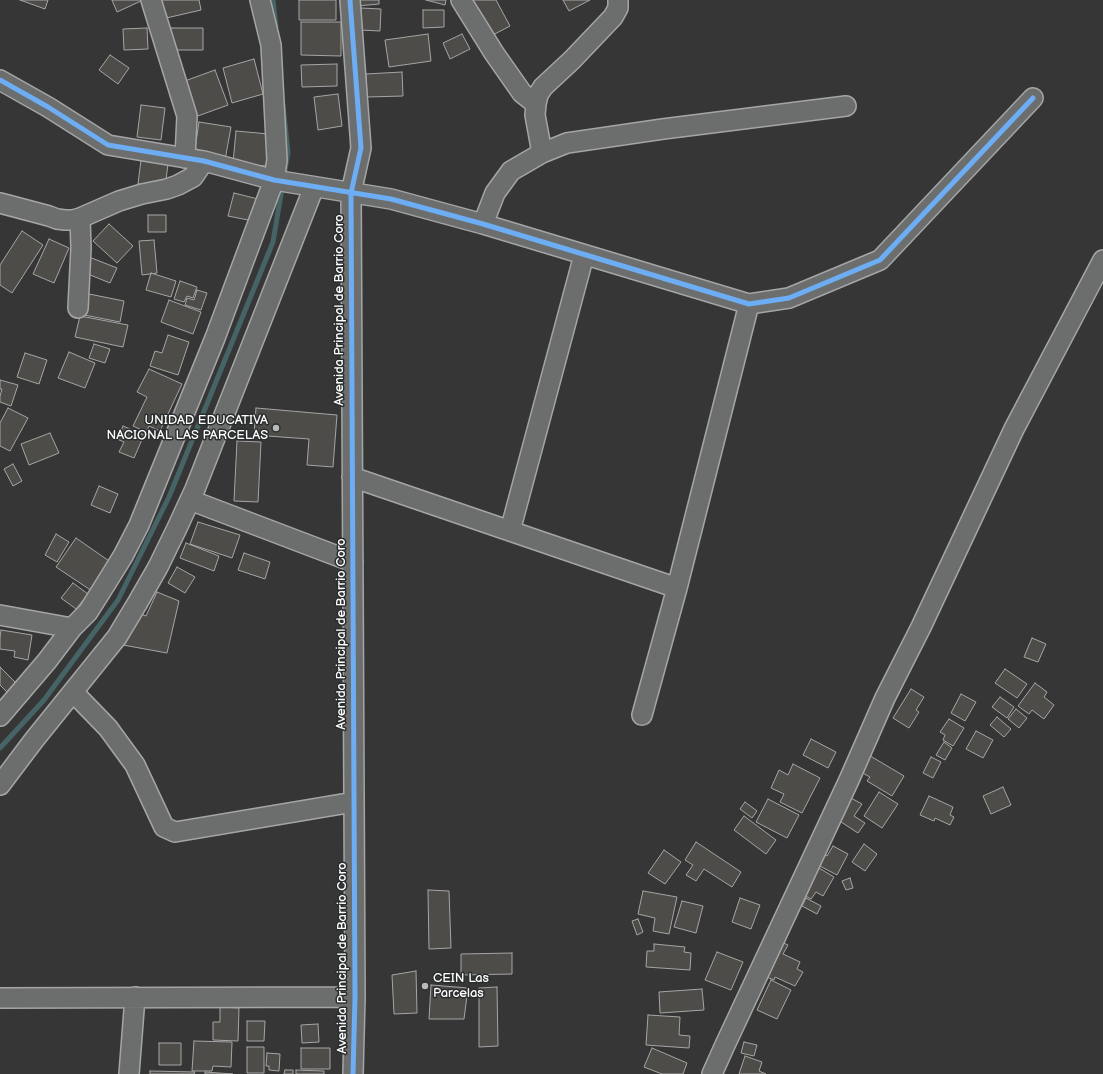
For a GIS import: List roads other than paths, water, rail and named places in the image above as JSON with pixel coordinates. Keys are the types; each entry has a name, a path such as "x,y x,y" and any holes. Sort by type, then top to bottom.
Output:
{"street":[{"path":"151,0 187,116 185,158"},
{"path":"0,716 47,661 72,628 88,612 123,556 139,525 214,338 280,181 277,160 270,45 260,0"},
{"name":"Avenida Principal de Barrio Coro","path":"350,0 360,148 351,193 355,997 353,1074"},
{"path":"461,0 494,53 522,93 536,104"},
{"path":"542,153 535,115 538,95 543,87 572,60 613,17 618,8 618,0"},
{"path":"0,80 48,107 108,145 204,161 280,181 391,199 482,224 749,304 789,298 880,260 1033,98"},
{"path":"482,224 495,193 511,171 542,153 567,143 663,129 846,106"},
{"path":"0,203 57,219 65,220 80,218 119,201 178,185 193,177 204,161"},
{"path":"0,785 34,740 117,637 135,608 161,560 190,500 314,187"},
{"path":"78,308 81,248 80,218"},
{"path":"510,531 584,255"},
{"path":"712,1074 886,698 1014,429 1103,260"},
{"path":"642,715 677,588 749,304"},
{"path":"352,477 677,588"},
{"path":"190,500 353,562"},
{"path":"0,615 72,628"},
{"path":"73,692 108,728 135,765 164,827 175,832 354,802"},
{"path":"129,1074 135,997"},
{"path":"0,998 355,997"}],"waterway":[{"path":"273,0 276,27"},
{"path":"0,748 44,700 118,600 169,497 273,242 288,152 283,105"}],"place":[{"name":"UNIDAD EDUCATIVA NACIONAL LAS PARCELAS","path":"276,428"},
{"name":"CEIN Las Parcelas","path":"425,986"}]}
